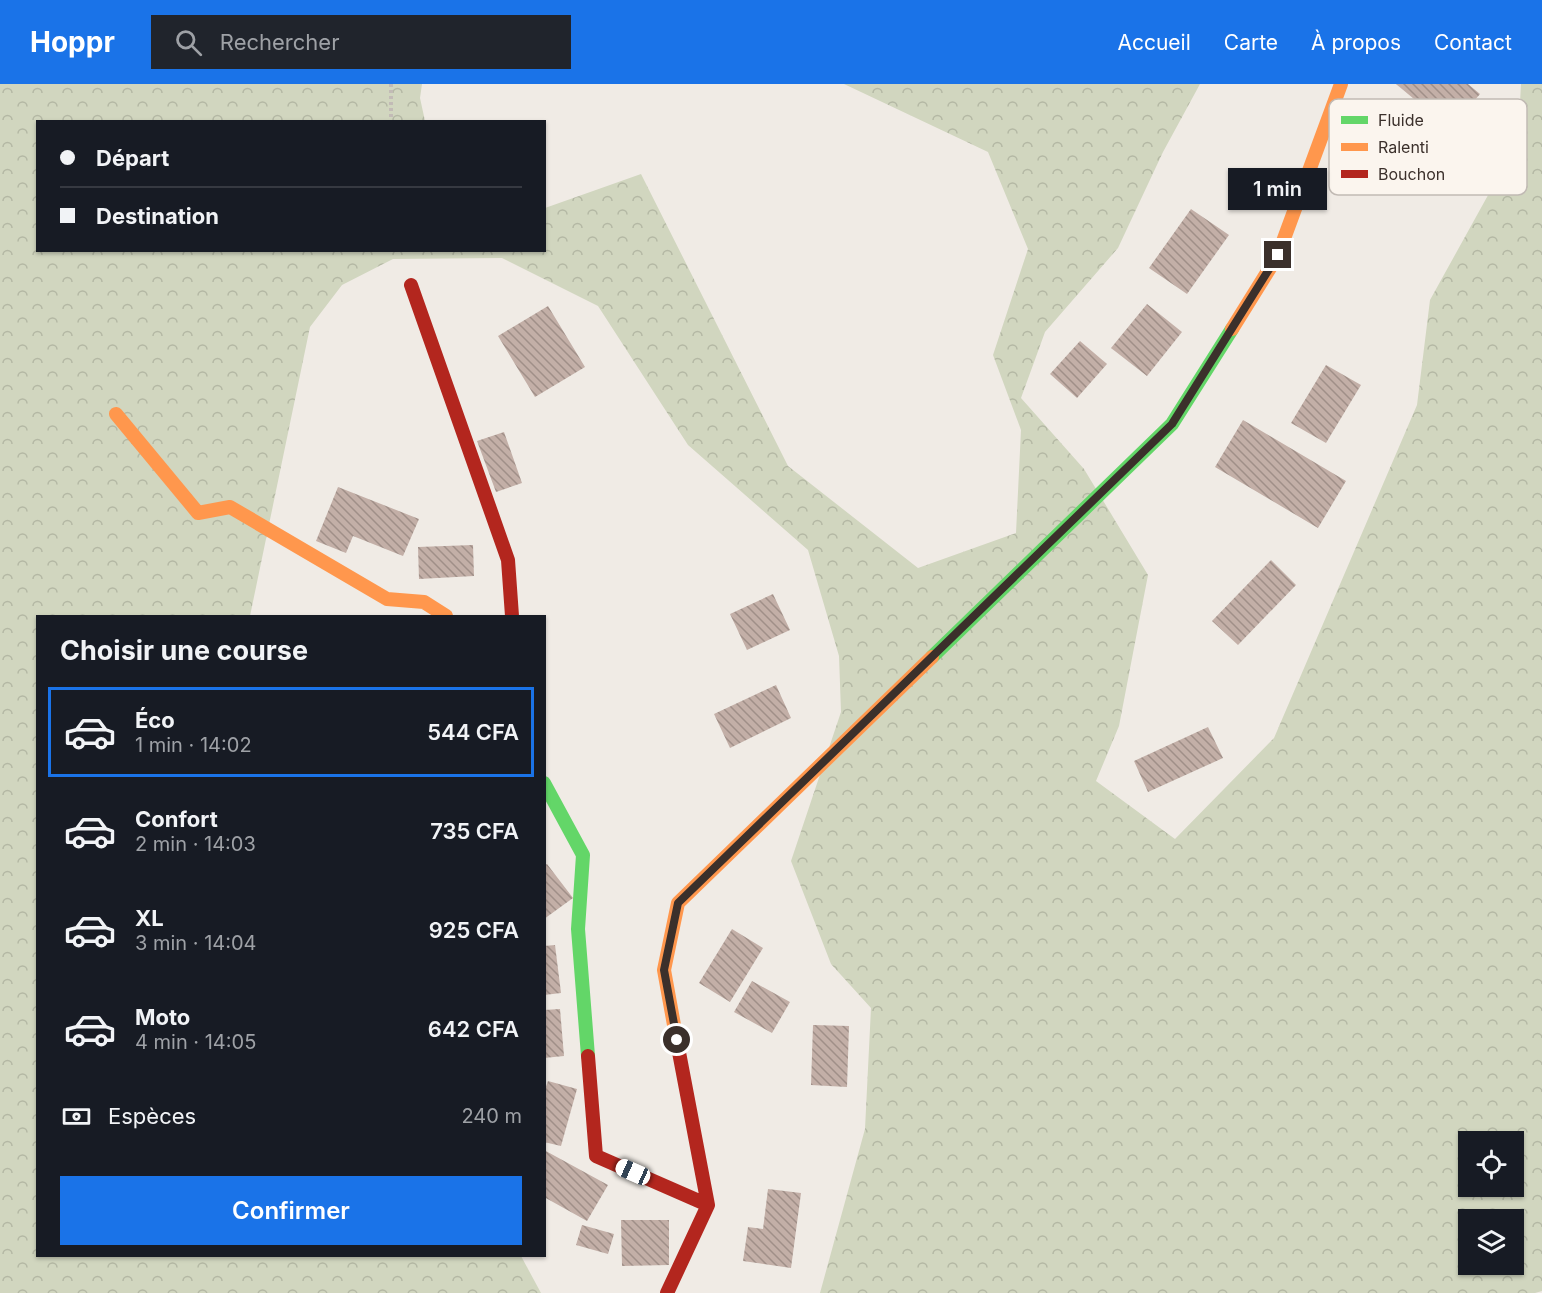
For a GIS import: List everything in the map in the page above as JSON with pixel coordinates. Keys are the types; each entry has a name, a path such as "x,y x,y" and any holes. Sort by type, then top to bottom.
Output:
{"street":[{"path":"1335,99 1341,84"},
{"path":"667,1293 708,1204 664,970 678,903 1172,424 1278,255 1329,117"},
{"path":"411,285 508,560 512,615"},
{"path":"116,414 198,513 230,507 387,599 424,602 444,615"},
{"path":"546,787 583,855 578,929 596,1156 708,1204"}],"path":[{"path":"391,84 391,120"}],"green space":[{"path":"0,84 422,84 420,98 425,120 36,120 36,252 546,252 546,208 641,174 788,466 918,568 1016,533 1021,430 993,355 1028,249 988,152 844,84 1200,84 1163,152 1118,248 1045,332 1021,398 1084,469 1148,575 1119,726 1096,781 1175,839 1274,738 1417,405 1430,300 1488,195 1527,195 1527,99 1520,99 1521,84 1542,84 1542,1291 1535,1293 820,1293 865,1129 871,1008 831,964 791,861 841,712 839,656 808,550 688,445 598,306 502,258 393,259 342,285 310,327 250,615 36,615 36,1257 522,1257 541,1293 0,1293"}],"building":[{"path":"1396,84 1468,84 1480,94 1476,99 1414,99"},
{"path":"1191,209 1229,235 1187,294 1149,268"},
{"path":"1147,304 1182,332 1147,376 1111,348"},
{"path":"548,306 585,367 535,397 498,336"},
{"path":"1080,341 1107,364 1077,398 1050,374"},
{"path":"1326,365 1361,385 1326,443 1291,423"},
{"path":"1243,420 1346,481 1318,528 1215,467"},
{"path":"504,432 522,483 496,492 477,441"},
{"path":"338,487 419,519 403,556 353,536 346,553 316,541"},
{"path":"473,545 474,576 419,579 418,547"},
{"path":"1271,560 1296,585 1238,645 1212,621"},
{"path":"773,594 790,630 747,650 730,614"},
{"path":"776,685 791,718 730,748 714,714"},
{"path":"1208,727 1223,758 1148,792 1134,761"},
{"path":"546,865 573,898 546,918"},
{"path":"732,929 763,948 730,1002 699,983"},
{"path":"555,945 561,993 546,995 546,946"},
{"path":"752,981 790,1002 772,1033 734,1012"},
{"path":"560,1009 564,1056 546,1058 546,1010"},
{"path":"813,1025 849,1026 847,1087 811,1085"},
{"path":"548,1081 577,1089 561,1146 546,1142 546,1086"},
{"path":"546,1151 608,1185 587,1221 546,1198"},
{"path":"768,1189 801,1193 791,1268 743,1261 748,1227 763,1229"},
{"path":"621,1220 669,1220 669,1265 622,1266"},
{"path":"582,1225 614,1234 608,1254 576,1245"}],"traffic: fast":[{"path":"932,657 1172,424 1232,329"},
{"path":"546,787 583,855 578,929 588,1056"}],"traffic: slow":[{"path":"1335,99 1341,84"},
{"path":"1232,329 1278,255 1329,117"},
{"path":"116,414 198,513 230,507 387,599 424,602 444,615"},
{"path":"678,1047 664,970 678,903 932,657"}],"traffic: jam":[{"path":"411,285 508,560 512,615"},
{"path":"667,1293 708,1205 678,1047"},
{"path":"588,1056 596,1156 708,1205"}],"route":[{"path":"677,1040 664,970 678,903 1172,424 1278,255"}]}
